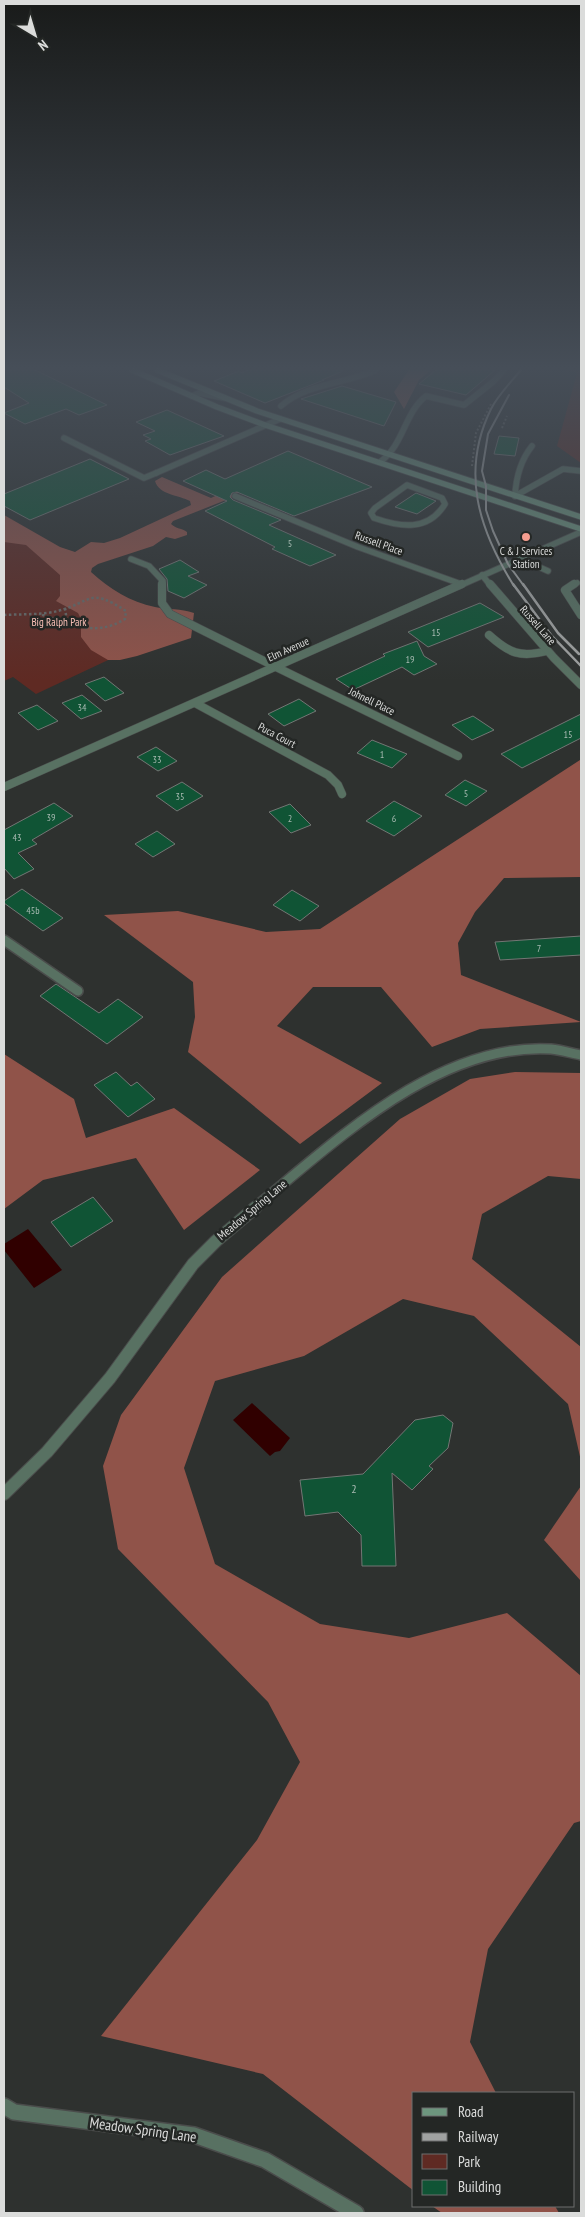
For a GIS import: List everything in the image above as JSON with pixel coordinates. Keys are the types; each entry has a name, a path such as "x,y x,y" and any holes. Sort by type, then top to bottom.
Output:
{"main road":[{"path":"414,473 581,530"},
{"path":"446,473 581,517"}],"street":[{"path":"135,473 144,478 155,473"},
{"path":"515,496 518,473"},
{"path":"515,496 555,473"},
{"path":"408,486 442,498 445,504 443,508 428,521 420,526 410,528 374,518 371,513 375,508 408,486"},
{"name":"Russell Place","path":"235,496 358,547 461,584"},
{"name":"Elm Avenue","path":"4,787 461,584 522,559 581,530"},
{"name":"Johnell Place","path":"131,559 149,566 164,582 160,602 163,610 458,756"},
{"path":"522,559 548,571"},
{"name":"Russell Lane","path":"482,575 547,651 581,684"},
{"path":"576,583 564,590 581,615"},
{"path":"489,635 511,653 522,655 547,651"},
{"name":"Puca Court","path":"195,703 328,775 338,785 342,794"},
{"path":"4,940 78,991"},
{"name":"Meadow Spring Lane","path":"4,1494 48,1452 122,1364 182,1276 217,1239 336,1140 377,1110 426,1079 467,1062 492,1055 527,1050 549,1049 581,1055"},
{"name":"Meadow Spring Lane","path":"4,2106 14,2112 194,2136 265,2160 356,2213"}],"path":[{"path":"4,615 39,614 65,608 85,599 95,598 110,602 126,611 125,619 116,626 95,631 39,614"},
{"path":"65,608 67,622"}],"green space":[{"name":"Big Ralph Park","path":"4,527 66,559 174,629 36,694 13,677 4,681"}],"shaded area":[{"path":"162,477 211,498 239,485 239,492 231,498 173,521 171,524 187,532 187,535 175,539 166,537 153,546 98,564 92,568 91,572 98,578 129,598 146,605 194,613 191,638 137,656 120,660 108,660 91,650 81,637 81,619 78,613 56,601 60,596 60,575 26,545 4,542 4,515 60,547 75,552 91,542 104,543 120,538 191,505 190,501 165,492 157,486 155,481"},
{"path":"580,760 581,877 504,878 475,912 458,943 461,975 581,1022 480,1029 432,1047 381,987 313,987 277,1026 382,1083 300,1144 188,1052 195,1017 193,982 104,915 178,911 266,932 320,929"},
{"path":"4,1054 74,1099 86,1138 174,1108 260,1170 184,1230 136,1158 43,1180 4,1209"},
{"path":"515,1072 581,1073 581,1179 548,1176 482,1214 472,1259 581,1347 581,1461 568,1404 474,1316 403,1299 304,1356 215,1381 184,1468 215,1564 320,1624 409,1638 507,1613 581,1676 581,1821 574,1823 488,1949 470,2042 495,2092 412,2092 412,2189 263,2074 101,2036 257,1840 300,1762 268,1702 118,1549 103,1466 121,1415 222,1277 400,1119 470,1079"},
{"path":"28,1229 62,1270 34,1288 4,1250 4,1244"},
{"path":"252,1403 290,1438 280,1451 270,1456 233,1420"},
{"path":"581,1486 581,1581 544,1540"},
{"path":"433,2207 556,2207 559,2213 442,2213"}],"building":[{"path":"54,473 118,473 129,479 30,520 4,506 4,494"},
{"path":"199,473 213,473 225,479 237,473 340,473 372,487 294,516 237,492 232,493 230,497 233,500 281,520 269,525 336,555 310,566 272,549 275,547 205,511 227,501 183,481"},
{"path":"416,493 436,501 417,514 395,507"},
{"path":"180,560 199,572 188,576 207,585 184,598 168,591 167,579 159,569"},
{"path":"480,603 504,617 428,647 408,632"},
{"path":"417,641 424,656 437,664 414,675 402,667 353,690 336,679 385,656 383,654"},
{"path":"104,677 124,693 105,701 85,684"},
{"path":"82,695 102,711 81,719 62,703"},
{"path":"299,699 316,711 284,726 268,714"},
{"path":"37,705 58,721 38,730 18,713"},
{"path":"581,714 581,738 522,768 501,754"},
{"path":"473,716 494,730 472,740 452,725"},
{"path":"372,740 407,754 392,768 357,753"},
{"path":"156,747 177,761 158,771 137,757"},
{"path":"465,780 487,791 466,806 445,795"},
{"path":"182,782 203,796 177,811 156,796"},
{"path":"394,801 422,816 394,836 366,821"},
{"path":"54,803 73,816 32,840 37,844 18,853 34,869 14,879 4,868 4,830"},
{"path":"290,804 311,825 291,833 269,812"},
{"path":"157,831 175,844 153,857 135,844"},
{"path":"22,889 63,918 43,931 4,903 4,901"},
{"path":"292,890 319,906 300,921 273,905"},
{"path":"581,936 581,955 500,960 495,942"},
{"path":"56,984 99,1013 118,999 143,1017 107,1044 40,996"},
{"path":"116,1072 131,1086 137,1082 155,1099 128,1117 94,1085"},
{"path":"93,1197 113,1221 71,1247 51,1222"},
{"path":"443,1415 453,1423 448,1448 429,1466 433,1469 412,1490 392,1473 396,1566 362,1566 361,1535 338,1512 305,1516 300,1480 363,1474 415,1420"}],"railway":[{"path":"475,473 478,500 483,522 491,544 514,586"},
{"path":"483,473 486,486 486,510 493,531 508,564 524,586"},
{"path":"513,584 551,635 581,666"},
{"path":"523,584 558,633 579,654"}],"place":[{"name":"C & J Services Station","path":"526,537"}]}
